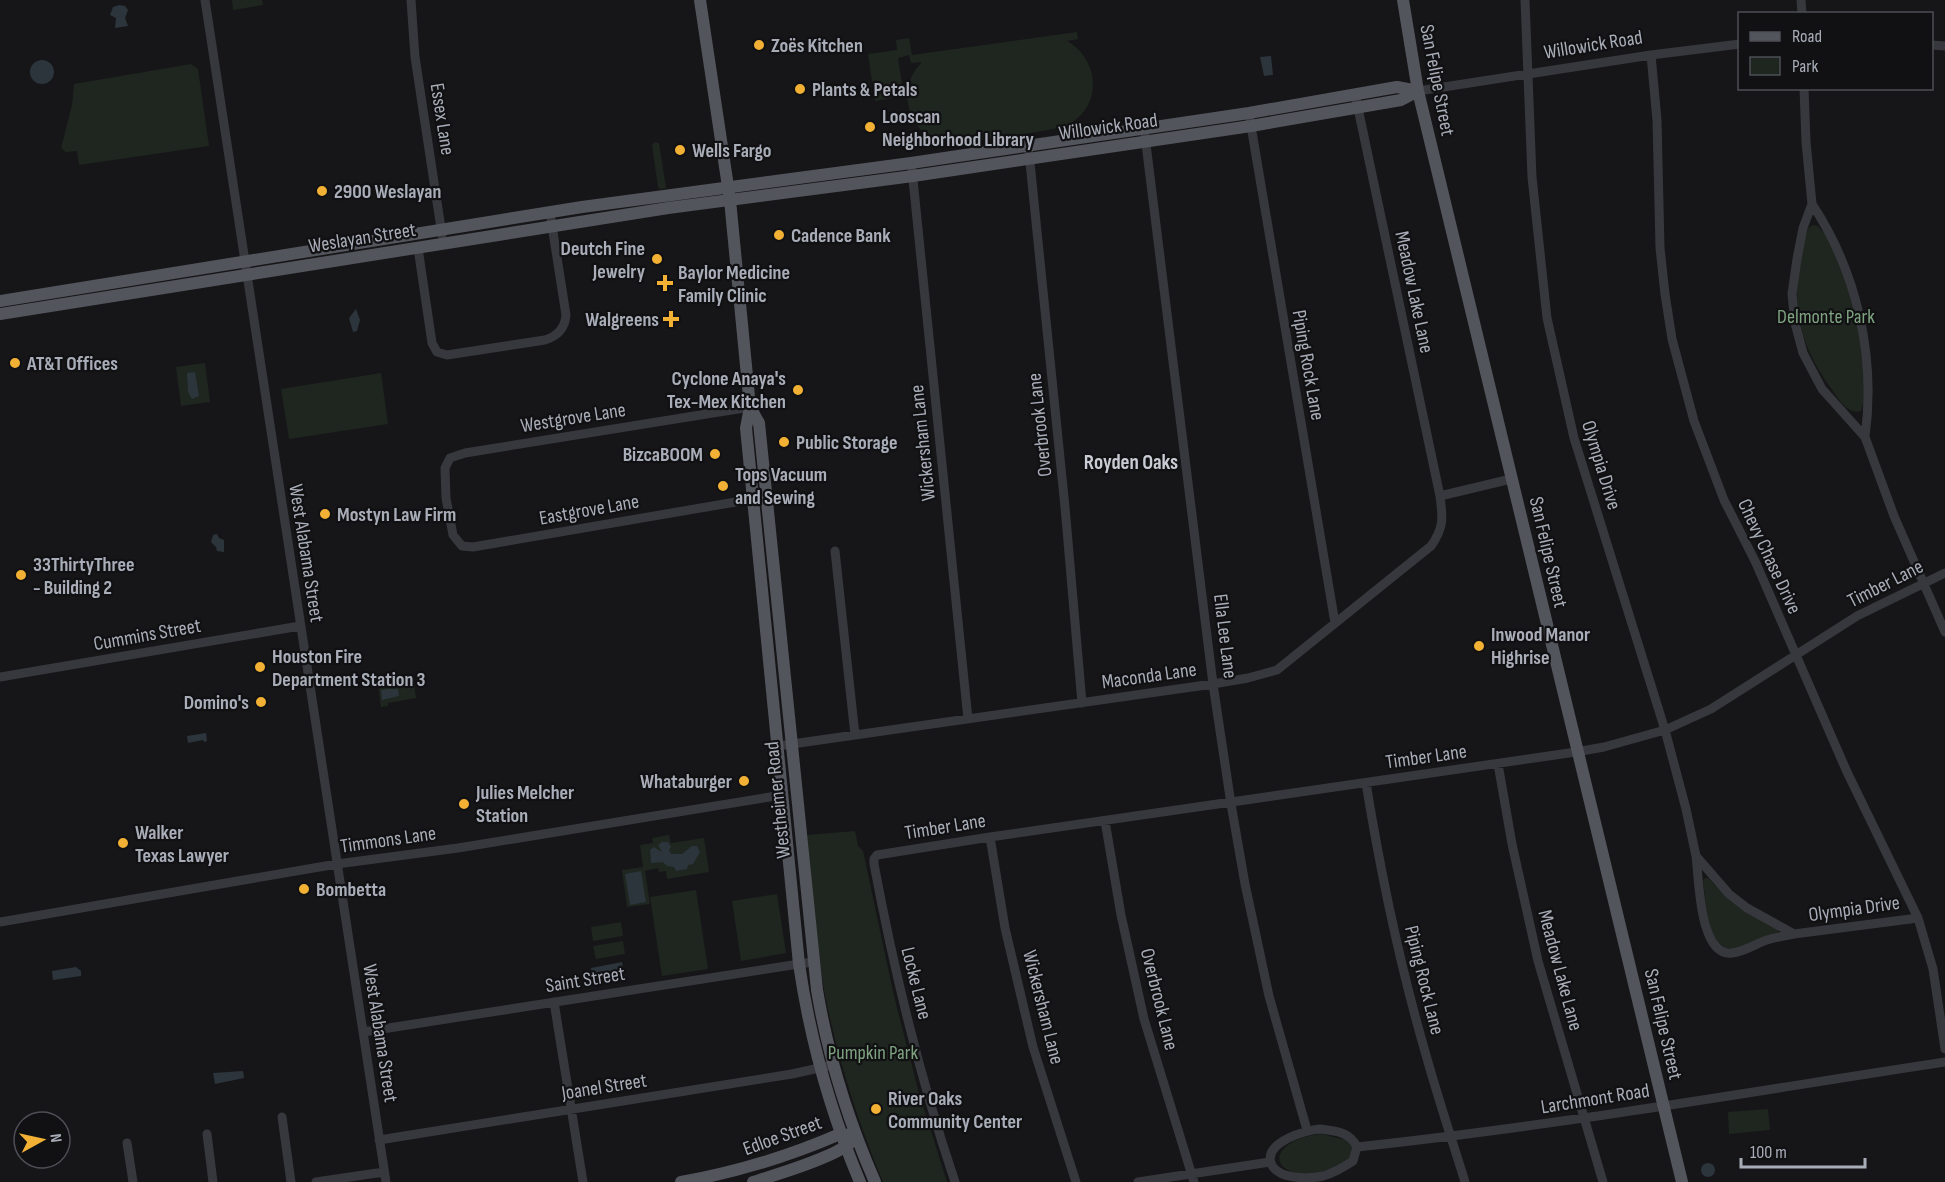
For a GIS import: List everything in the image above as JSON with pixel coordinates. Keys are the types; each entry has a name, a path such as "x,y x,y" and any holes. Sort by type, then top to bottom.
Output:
{"main road":[{"name":"Westheimer Road","path":"700,0 730,194 750,407 746,428 799,964 808,1023 820,1068 840,1134 860,1182"},
{"name":"San Felipe Street","path":"1403,0 1418,91 1576,752 1625,942 1682,1182"},
{"name":"Willowick Road","path":"730,194 1029,151 1132,129 1249,113 1397,87 1418,91"},
{"name":"Willowick Road","path":"1029,151 1145,141 1251,126 1401,100 1418,91"},
{"name":"Weslayan Street","path":"0,301 550,213 730,194"},
{"name":"Weslayan Street","path":"0,314 444,244 730,194"},
{"name":"Westheimer Road","path":"750,407 759,423 812,962 833,1065 856,1137 874,1182"},
{"path":"782,795 790,803 798,819"},
{"path":"790,876 804,875"},
{"name":"Edloe Street","path":"681,1182 770,1162 840,1134 856,1137"},
{"name":"Edloe Street","path":"753,1182 845,1147 856,1137"}],"street":[{"name":"West Alabama Street","path":"205,0 385,1177"},
{"name":"Essex Lane","path":"411,0 415,57 444,244"},
{"name":"Olympia Drive","path":"1525,0 1532,177 1547,318 1574,438 1665,730 1686,809 1696,856 1704,924 1708,936 1720,950 1733,953 1766,940 1794,934 1918,918"},
{"name":"Willowick Road","path":"1418,91 1651,55 1738,44"},
{"name":"Chevy Chase Drive","path":"1651,55 1657,120 1660,248 1672,339 1694,421 1724,500 1755,561 1846,772 1918,918 1933,969 1945,1049"},
{"path":"1804,90 1812,204 1803,228 1792,294 1795,323 1803,354 1822,389 1865,436 1894,516 1945,632"},
{"name":"Meadow Lake Lane","path":"1355,94 1440,496"},
{"name":"Piping Rock Lane","path":"1249,113 1335,623"},
{"name":"Ella Lee Lane","path":"1145,127 1213,684 1231,804 1269,996 1307,1130"},
{"path":"1132,129 1145,141"},
{"name":"Overbrook Lane","path":"1029,151 1064,495 1082,703"},
{"name":"Wickersham Lane","path":"912,169 968,719"},
{"path":"1812,204 1827,227 1843,260 1859,311 1867,357 1869,406 1865,436"},
{"path":"418,248 433,347 437,352 447,355 545,340 558,333 564,325 566,315 550,213"},
{"name":"Westgrove Lane","path":"448,505 445,468 450,458 465,453 750,407"},
{"path":"1440,496 1511,479"},
{"name":"Maconda Lane","path":"777,746 1213,684 1277,670 1431,546 1440,533 1443,517 1440,496"},
{"name":"Eastgrove Lane","path":"448,505 453,536 462,546 473,548 766,497"},
{"path":"835,551 855,735"},
{"name":"Timber Lane","path":"874,859 882,854 990,837 1498,764 1576,752 1622,742 1665,730 1711,709 1857,616 1945,573"},
{"name":"Cummins Street","path":"0,677 300,626"},
{"name":"Meadow Lake Lane","path":"1498,764 1512,844 1538,961 1603,1182"},
{"name":"Piping Rock Lane","path":"1366,783 1378,859 1404,971 1425,1054 1465,1182"},
{"name":"Timmons Lane","path":"0,922 337,864 458,848 782,795"},
{"name":"Overbrook Lane","path":"1105,821 1121,915 1144,1019 1193,1178"},
{"name":"Wickersham Lane","path":"990,837 1005,928 1033,1047 1076,1182"},
{"name":"Olympia Drive","path":"1696,856 1728,894 1746,908 1794,934"},
{"name":"Locke Lane","path":"874,859 890,947 909,1028 955,1182"},
{"name":"Saint Street","path":"363,1032 812,962"},
{"path":"554,1002 583,1182"},
{"name":"Larchmont Road","path":"1357,1147 1451,1137 1586,1118 1945,1062"},
{"name":"Joanel Street","path":"379,1140 833,1065"},
{"path":"282,1117 291,1182"},
{"path":"1307,1130 1337,1131 1348,1135 1357,1147 1353,1161 1323,1179 1291,1176 1274,1168 1270,1161 1275,1149 1282,1142 1307,1130"},
{"path":"207,1134 213,1182"},
{"path":"127,1143 133,1182"},
{"path":"1138,1182 1193,1178 1270,1161"},
{"path":"316,1182 385,1177"}],"green space":[{"path":"232,0 262,0 263,5 233,10"},
{"path":"1077,32 1078,39 1067,41 1086,59 1093,82 1088,105 1070,124 1028,134 986,139 943,142 931,138 921,130 911,114 908,89 911,77 922,62 911,63 909,55 898,58 904,96 875,101 868,54 897,50 896,40 909,38 912,55"},
{"path":"191,64 198,69 209,146 79,165 77,151 66,152 61,148 72,105 74,84"},
{"path":"655,142 659,143 666,188 658,187 652,145"},
{"name":"Delmonte Park","path":"1813,225 1818,226 1830,242 1852,303 1858,327 1864,374 1861,411 1848,409 1838,398 1820,371 1803,333 1798,313 1798,273 1808,228"},
{"path":"205,363 210,402 181,406 176,367"},
{"path":"381,373 388,424 289,439 281,389"},
{"path":"414,682 416,698 388,703 388,706 381,707 378,684 385,683 389,686"},
{"name":"Pumpkin Park","path":"855,831 858,846 863,851 894,996 919,1093 947,1182 883,1182 856,1111 835,1039 821,971 807,835"},
{"path":"669,835 671,843 704,838 709,872 667,879 666,871 659,872 658,868 645,871 650,904 627,907 622,870 643,867 640,845 653,843 652,838"},
{"path":"1708,878 1740,907 1779,930 1777,934 1743,947 1732,949 1723,947 1712,932 1709,921 1703,880"},
{"path":"696,890 708,969 662,976 650,897"},
{"path":"777,894 786,953 741,961 732,901"},
{"path":"621,922 623,936 593,941 591,927"},
{"path":"623,941 625,954 596,959 593,946"},
{"path":"1768,1109 1770,1130 1729,1134 1728,1112"},
{"path":"1321,1134 1346,1140 1353,1148 1350,1158 1321,1172 1290,1171 1282,1166 1279,1159 1282,1151 1289,1144 1302,1138"}],"shaded area":[{"path":"125,6 128,10 125,18 128,26 115,28 116,18 110,15 113,7"},
{"path":"1271,56 1273,75 1264,76 1260,57"},
{"path":"42,60 50,64 54,72 50,80 42,84 34,80 30,72 34,64"},
{"path":"356,309 360,320 357,331 353,332 349,318"},
{"path":"195,372 199,396 192,399 188,392 187,373"},
{"path":"217,534 224,540 224,552 217,551 211,542 213,535"},
{"path":"398,689 399,696 382,700 381,690"},
{"path":"206,733 207,741 188,743 187,736"},
{"path":"668,842 671,854 682,854 692,846 697,846 700,852 687,869 676,871 674,867 667,866 663,862 651,863 650,850 654,847 662,852 658,845"},
{"path":"641,871 646,902 630,905 625,874"},
{"path":"622,962 625,979 593,982 591,968"},
{"path":"76,967 81,971 81,976 53,980 52,971"},
{"path":"243,1071 244,1078 215,1084 213,1073"},
{"path":"1705,1163 1711,1163 1715,1170 1711,1177 1705,1177 1701,1173 1701,1167"}],"place":[{"name":"Zoës Kitchen","path":"759,45"},
{"name":"Plants & Petals","path":"800,89"},
{"name":"Looscan Neighborhood Library","path":"870,127"},
{"name":"Wells Fargo","path":"680,150"},
{"name":"2900 Weslayan","path":"322,191"},
{"name":"Cadence Bank","path":"779,235"},
{"name":"Deutch Fine Jewelry","path":"657,259"},
{"name":"Baylor Medicine Family Clinic","path":"665,283"},
{"name":"Walgreens","path":"671,319"},
{"name":"AT&T Offices","path":"15,363"},
{"name":"Cyclone Anaya's Tex-Mex Kitchen","path":"798,390"},
{"name":"Public Storage","path":"784,442"},
{"name":"BizcaBOOM","path":"715,454"},
{"name":"Tops Vacuum and Sewing","path":"723,486"},
{"name":"Mostyn Law Firm","path":"325,514"},
{"name":"33ThirtyThree - Building 2","path":"21,575"},
{"name":"Inwood Manor Highrise","path":"1479,646"},
{"name":"Houston Fire Department Station 3","path":"260,667"},
{"name":"Domino's","path":"261,702"},
{"name":"Whataburger","path":"744,781"},
{"name":"Julies Melcher Station","path":"464,804"},
{"name":"Walker Texas Lawyer","path":"123,843"},
{"name":"Bombetta","path":"304,889"},
{"name":"River Oaks Community Center","path":"876,1109"}],"district":[{"name":"Royden Oaks","path":"1131,462"}]}
